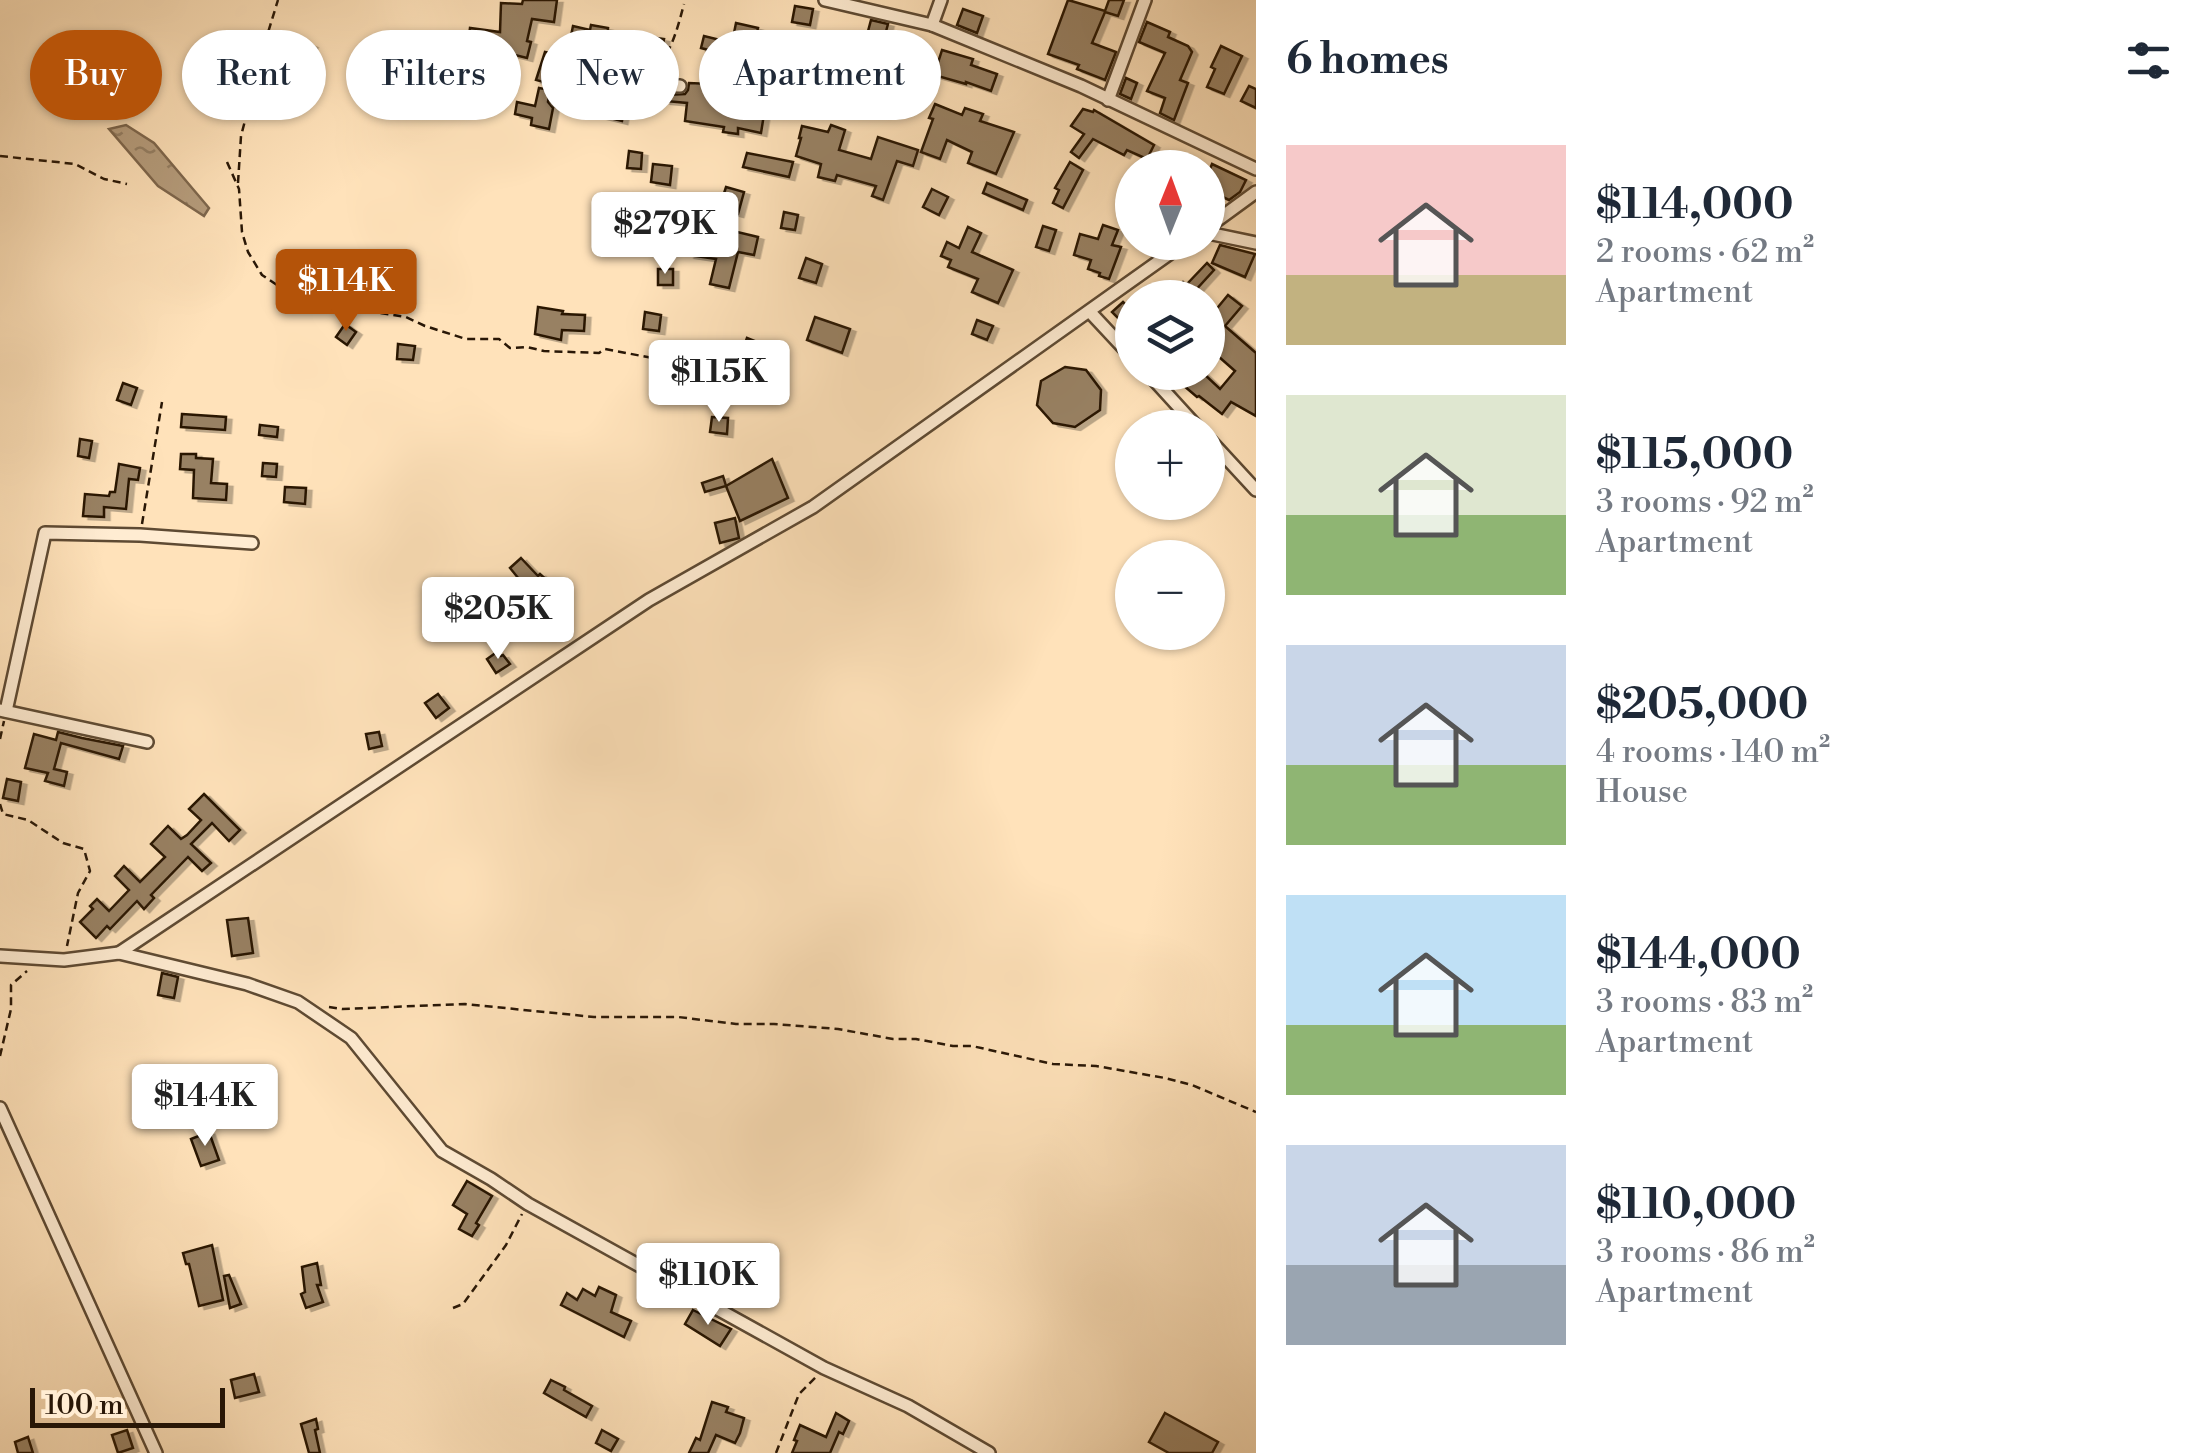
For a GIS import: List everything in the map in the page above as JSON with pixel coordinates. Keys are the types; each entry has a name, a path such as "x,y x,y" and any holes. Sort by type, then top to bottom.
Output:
{"street":[{"path":"824,0 932,25 1081,86 1256,169"},
{"path":"932,25 941,0"},
{"path":"1108,100 1145,0"},
{"path":"1225,217 1256,192"},
{"path":"1225,235 1256,243"},
{"path":"119,952 649,600 813,507 1161,260"},
{"path":"1090,312 1115,339"},
{"path":"1163,390 1182,410"},
{"path":"1225,456 1256,490"},
{"path":"147,742 3,711 45,533 252,543"},
{"path":"0,956 64,960 119,952 247,984 298,1002 351,1038 442,1152 824,1368 908,1406 990,1453"},
{"path":"0,1108 156,1453"}],"path":[{"path":"278,0 247,101 241,136 238,189 242,232 262,275 286,291 308,292 362,310 406,316 466,339 500,340 510,348 544,351 599,353 605,349 684,364"},
{"path":"677,30 684,4"},
{"path":"0,156 76,164 104,179 127,184"},
{"path":"227,162 238,189"},
{"path":"140,535 162,402"},
{"path":"0,740 3,711"},
{"path":"0,804 4,814 28,820 63,843 84,849 90,871 78,893 64,960"},
{"path":"0,1056 11,1008 11,986 26,971"},
{"path":"327,1006 465,1004 594,1017 678,1016 736,1024 838,1029 972,1046 1053,1064 1096,1066 1165,1078 1256,1112"},
{"path":"453,1308 463,1304 506,1245 528,1204"},
{"path":"776,1453 799,1394 824,1368"}],"water":[{"path":"126,125 154,143 209,208 204,216 158,186 109,129"}],"building":[{"path":"523,0 557,0 554,22 532,19 527,58 521,56 521,30 500,30 501,3 522,4"},
{"path":"1068,0 1105,11 1109,0 1124,0 1118,16 1105,12 1092,43 1116,52 1105,80 1048,54"},
{"path":"795,6 813,9 810,25 792,22"},
{"path":"963,9 983,16 977,33 957,25"},
{"path":"871,20 888,24 886,30 868,30"},
{"path":"1147,22 1170,32 1168,37 1192,52 1180,80 1188,83 1174,120 1160,113 1165,98 1147,91 1165,53 1139,42"},
{"path":"736,23 758,28 758,30 735,30"},
{"path":"1221,46 1242,56 1224,94 1207,87"},
{"path":"942,50 973,59 971,65 997,74 991,91 941,77"},
{"path":"1126,78 1137,83 1131,99 1120,94"},
{"path":"689,83 699,83 699,120 763,120 761,133 738,128 738,134 723,132 724,127 685,121 687,103 679,102 679,94 685,94"},
{"path":"1249,86 1256,89 1256,108 1241,101"},
{"path":"541,88 541,120 551,120 549,129 531,125 532,118 521,115 521,103 535,106"},
{"path":"941,106 962,115 965,108 983,114 980,121 1014,132 996,174 968,163 972,152 947,140 940,159 921,152 933,120 941,120"},
{"path":"1083,109 1094,110 1154,145 1152,150 1115,150 1093,139 1079,158 1071,152 1084,134 1071,126"},
{"path":"831,125 845,130 839,150 871,159 878,137 918,150 913,166 897,161 883,200 872,196 876,186 837,175 835,181 818,177 821,164 796,156 802,126 828,132"},
{"path":"629,151 642,153 641,169 627,168"},
{"path":"747,153 793,162 789,177 743,167"},
{"path":"1070,162 1083,170 1063,208 1053,203 1059,190 1055,188"},
{"path":"653,164 672,166 670,185 651,182"},
{"path":"1225,170 1246,180 1240,192 1229,200 1225,198"},
{"path":"987,183 1027,200 1023,210 983,193"},
{"path":"726,187 744,192 738,214 719,209"},
{"path":"932,189 948,197 939,215 923,207"},
{"path":"685,210 715,215 714,224 684,219"},
{"path":"784,212 798,215 795,230 781,228"},
{"path":"1103,225 1115,229 1112,245 1116,260 1109,279 1088,269 1091,260 1074,255 1080,234 1098,239"},
{"path":"1043,226 1056,230 1049,251 1036,247"},
{"path":"968,227 981,233 972,252 1013,270 998,303 972,292 978,279 948,267 951,260 941,256 947,242 959,248"},
{"path":"693,230 728,235 729,230 758,237 754,255 738,252 729,288 710,284 716,259 689,255"},
{"path":"1225,246 1255,254 1245,277 1212,263 1225,260"},
{"path":"806,258 822,264 816,283 799,278"},
{"path":"1207,263 1214,270 1205,280 1191,280"},
{"path":"658,269 673,269 673,285 658,285"},
{"path":"1228,295 1242,306 1225,326"},
{"path":"538,307 585,315 584,331 562,330 561,340 535,334"},
{"path":"645,312 661,315 659,331 643,329"},
{"path":"815,317 850,329 842,353 807,340"},
{"path":"977,320 993,326 987,340 972,334"},
{"path":"345,324 356,332 347,345 336,337"},
{"path":"1225,326 1256,353 1256,416 1231,402 1225,410 1217,410 1189,390 1225,390 1225,383 1235,371 1225,362"},
{"path":"747,338 762,344 756,360 741,354"},
{"path":"398,344 415,346 413,360 397,359"},
{"path":"1065,367 1086,370 1101,390 1100,410 1075,427 1053,423 1037,405 1041,381"},
{"path":"123,383 137,388 131,405 117,400"},
{"path":"182,414 226,417 225,430 181,427"},
{"path":"712,417 728,418 727,434 710,432"},
{"path":"260,425 278,427 277,437 259,435"},
{"path":"80,439 92,441 89,458 78,456"},
{"path":"181,454 213,459 211,483 227,484 226,500 193,498 194,470 180,469"},
{"path":"772,459 788,498 740,521 726,486"},
{"path":"263,463 277,464 276,477 262,476"},
{"path":"119,464 140,468 138,480 129,479 126,509 104,507 104,517 83,516 85,494 109,496 115,492"},
{"path":"723,476 726,486 705,492 702,483"},
{"path":"285,487 306,488 305,504 284,502"},
{"path":"735,518 739,538 720,543 715,523"},
{"path":"521,558 560,592 551,601 527,580 523,584 510,568"},
{"path":"497,652 510,664 496,673 487,659"},
{"path":"438,694 449,708 436,718 425,703"},
{"path":"58,732 123,746 119,759 61,743 54,769 67,772 64,786 45,781 48,773 25,768 34,734 56,740"},
{"path":"379,732 382,746 369,749 366,734"},
{"path":"7,779 21,782 18,801 3,798"},
{"path":"204,794 240,830 229,841 212,823 191,844 211,863 202,871 188,857 151,895 154,898 144,909 137,901 96,938 80,922 93,909 90,906 97,899 109,911 129,890 115,876 124,866 140,882 165,857 151,844 168,826 181,839 187,835 201,820 189,809"},
{"path":"248,918 253,953 232,956 227,920"},
{"path":"162,973 178,977 174,998 158,995"},
{"path":"209,1132 219,1160 201,1166 191,1139"},
{"path":"467,1181 492,1196 472,1236 459,1229 467,1214 453,1205"},
{"path":"212,1245 223,1300 199,1306 183,1253"},
{"path":"317,1263 321,1285 317,1285 323,1302 306,1308 301,1294 305,1292 302,1267"},
{"path":"229,1275 241,1304 230,1308 224,1276"},
{"path":"599,1287 616,1295 611,1312 631,1321 624,1337 561,1305 567,1293 577,1300 583,1289 595,1296"},
{"path":"693,1310 731,1329 720,1346 685,1324"},
{"path":"254,1374 259,1392 235,1398 231,1380"},
{"path":"551,1380 592,1406 586,1417 544,1393"},
{"path":"712,1402 744,1418 740,1433 735,1443 716,1435 708,1453 689,1453 696,1438 700,1440"},
{"path":"836,1413 849,1421 830,1453 792,1453 800,1425 826,1437"},
{"path":"1165,1413 1218,1442 1212,1453 1169,1453 1149,1442"},
{"path":"316,1419 320,1453 309,1453 301,1424"},
{"path":"127,1430 133,1448 118,1453 112,1435"},
{"path":"602,1430 618,1439 611,1451 596,1443"},
{"path":"28,1437 33,1453 18,1453 15,1442"}]}
